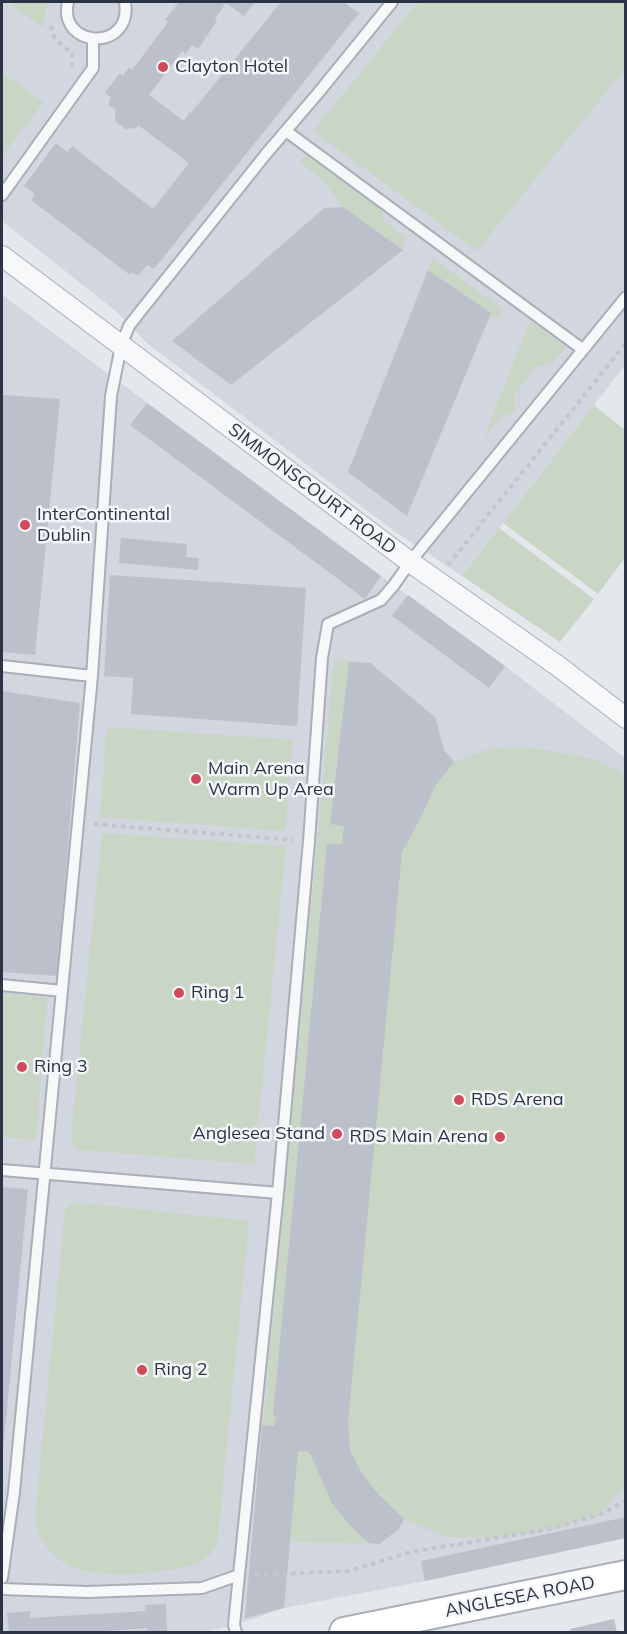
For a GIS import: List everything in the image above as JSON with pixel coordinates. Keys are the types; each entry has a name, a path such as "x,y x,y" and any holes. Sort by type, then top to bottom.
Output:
{"main road":[{"name":"ANGLESEA ROAD","path":"344,1632 626,1575"}],"street":[{"name":"SIMMONSCOURT ROAD","path":"2,256 410,562 558,666 626,718"}],"lane":[{"path":"68,2 67,15 70,23 84,37 93,39 103,39 119,29 124,20 125,2"},
{"path":"2,1578 6,1510 44,1175 79,823 92,676 111,396 121,346 129,326 139,313 392,2"},
{"path":"2,195 93,68 93,39"},
{"path":"286,131 582,349"},
{"path":"236,1632 234,1625 278,1193 309,841 322,658 328,624 381,600 626,297"},
{"path":"2,666 92,676"},
{"path":"2,985 62,991"},
{"path":"2,1170 278,1193"},
{"path":"2,1588 87,1592 202,1588 239,1575"}],"path":[{"path":"436,581 626,343"},
{"path":"79,823 309,841"},
{"path":"239,1575 349,1571 411,1552 550,1529 600,1515 626,1501"}],"shaded area":[{"path":"2,2 625,2 625,365 462,576 394,531 148,344 117,312 2,221"},
{"path":"2,295 505,666 625,758 625,1538 425,1581 284,1608 234,1625 203,1632 2,1632"}],"green space":[{"path":"8,2 49,2 45,8 44,28"},
{"path":"418,2 625,2 625,69 477,251 313,131"},
{"path":"2,73 44,102 2,156"},
{"path":"305,154 382,211 383,220 405,237 403,250 343,207 324,182 300,162"},
{"path":"433,258 502,309 499,318 490,315 428,270"},
{"path":"530,321 566,347 552,364 538,366 514,395 515,410 510,416 505,412 483,440"},
{"path":"594,405 626,431 625,558 598,594 503,523"},
{"path":"499,528 594,599 560,642 462,576"},
{"name":"RDS Main Arena","path":"334,660 370,663 435,717 444,750 454,762 493,748 526,747 584,757 606,764 625,776 625,1485 599,1515 550,1529 493,1538 447,1537 404,1519 399,1529 379,1544 290,1541 284,1608 245,1618"},
{"name":"Main Arena Warm Up Area","path":"107,727 293,740 285,831 100,817"},
{"name":"Ring 1","path":"102,833 286,846 254,1164 82,1150 73,1145 71,1140"},
{"name":"Ring 3","path":"2,993 47,997 36,1140 2,1137"},
{"name":"Ring 2","path":"72,1203 249,1221 217,1546 206,1558 176,1569 117,1574 98,1573 69,1566 47,1547 35,1520 65,1210"}],"building":[{"path":"179,2 255,2 244,16 226,3 198,49 192,45 186,54 182,51 149,95 184,121 281,2 343,2 359,13 154,269 147,265 138,276 132,272 130,275 31,200 35,194 24,186 56,143 67,152 72,146 153,209 189,163 138,125 136,128 126,129 116,122 116,110 109,105 111,97 105,93 120,73 123,76 129,67 132,70 168,22 165,20"},
{"path":"343,207 403,250 231,385 172,341 324,208"},
{"path":"428,270 491,313 407,516 348,472"},
{"name":"InterContinental Dublin","path":"2,395 60,399 35,655 2,652"},
{"path":"147,403 381,576 365,599 130,425"},
{"path":"121,538 187,544 186,557 199,558 198,570 119,563"},
{"path":"110,575 306,588 297,726 131,714 133,678 104,676"},
{"path":"408,595 505,666 489,688 392,616"},
{"name":"Anglesea Stand","path":"349,662 370,663 435,717 444,750 454,762 435,786 402,852 348,1422 350,1451 363,1475 379,1495 404,1519 399,1529 379,1544 369,1543 347,1522 331,1502 311,1455 308,1452 298,1451 284,1608 245,1618 262,1425 274,1426 276,1416 273,1415 327,844 342,844 344,826 330,824"},
{"path":"2,691 80,703 57,976 2,972"},
{"path":"2,1187 28,1189 3,1450 2,1450"},
{"path":"626,1517 626,1538 425,1581 421,1561"},
{"path":"166,1604 167,1632 147,1632 147,1628 92,1632 9,1632 7,1613 30,1611 30,1618 146,1611 145,1605"},
{"path":"614,1619 617,1632 570,1632 570,1629"}],"place":[{"name":"Clayton Hotel","path":"163,67"},
{"name":"InterContinental Dublin","path":"25,525"},
{"name":"Main Arena Warm Up Area","path":"196,779"},
{"name":"Ring 1","path":"179,993"},
{"name":"Ring 3","path":"22,1067"},
{"name":"RDS Arena","path":"459,1100"},
{"name":"Anglesea Stand","path":"337,1134"},
{"name":"RDS Main Arena","path":"500,1137"},
{"name":"Ring 2","path":"142,1370"}]}
